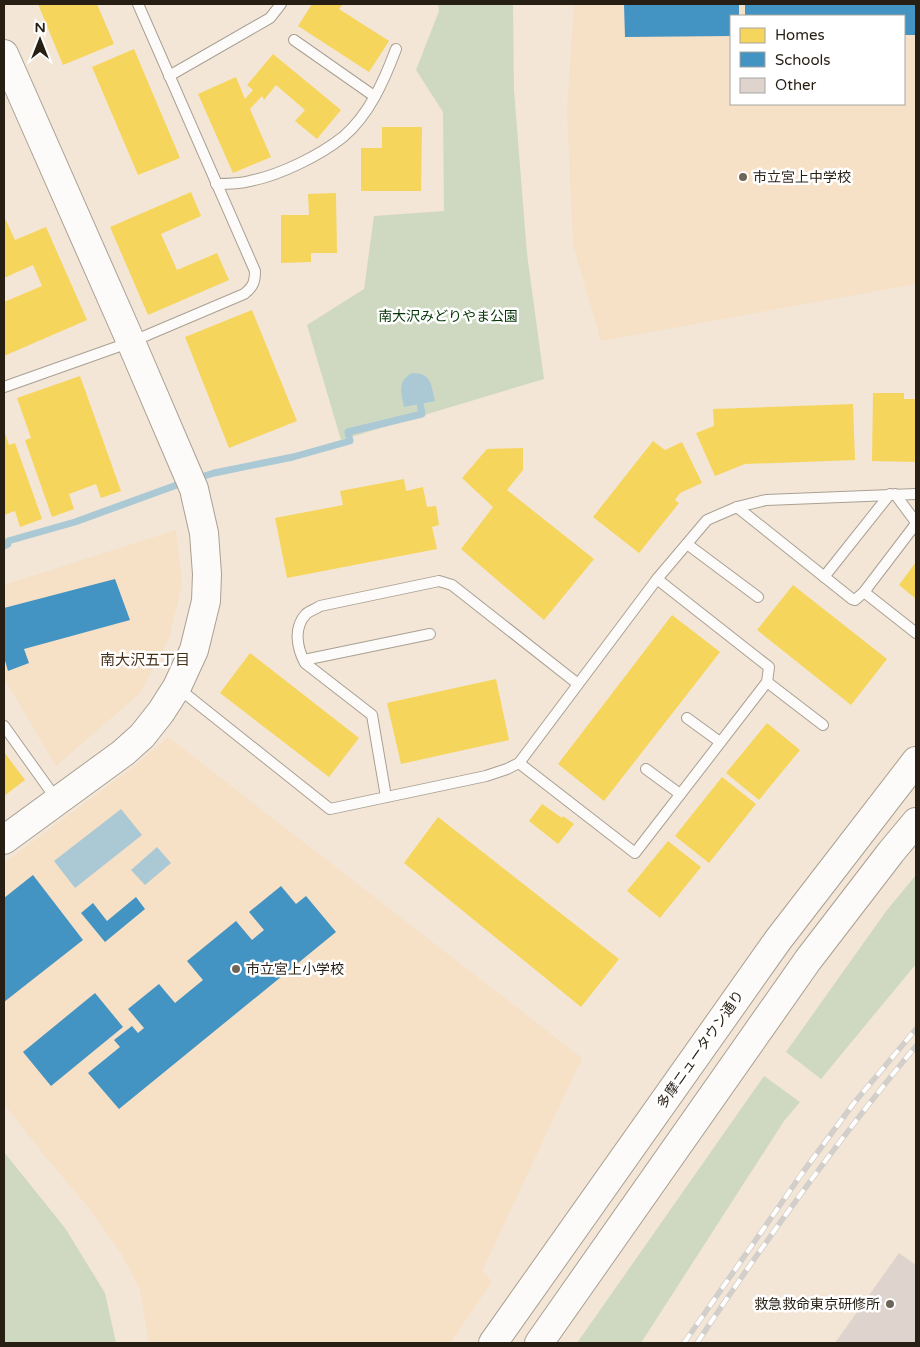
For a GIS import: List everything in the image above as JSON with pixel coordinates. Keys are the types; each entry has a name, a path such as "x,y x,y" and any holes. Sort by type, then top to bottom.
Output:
{"main road":[{"path":"4,54 194,489 204,533 207,574 206,601 194,650 178,687 161,712 142,736 123,753 4,840"},
{"name":"多摩ニュータウン通り","path":"493,1343 778,940 916,761"},
{"path":"539,1343 808,960 916,822"}],"lane":[{"path":"4,387 131,342 244,294 252,288 255,281 255,271 138,4"},
{"path":"169,76 270,18 281,4"},
{"path":"294,40 374,96"},
{"path":"216,184 251,181 300,163 344,136 365,112 387,72 396,49"},
{"path":"824,577 896,494"},
{"path":"737,507 852,599 857,598 864,592 915,526 915,521 896,494"},
{"path":"178,687 330,809 486,776 519,763 657,579 707,520 737,507 766,500 916,494"},
{"path":"687,544 758,597"},
{"path":"519,763 635,853 767,682 769,667 657,579"},
{"path":"386,798 372,715 304,660 299,651 297,640 300,625 306,614 320,606 439,581 452,586 578,684"},
{"path":"864,592 916,633"},
{"path":"304,660 430,634"},
{"path":"767,682 823,725"},
{"path":"687,718 720,742"},
{"path":"4,726 57,800"},
{"path":"646,769 680,794"}],"shaded area":[{"name":"市立宮上中学校","path":"574,4 916,4 916,284 601,341 573,245 567,110"},
{"path":"176,530 182,585 169,638 140,693 56,766 4,678 4,585"},
{"name":"市立宮上小学校","path":"168,737 582,1058 482,1271 492,1282 450,1343 149,1343 140,1290 121,1253 88,1207 4,1104 4,863 132,768"}],"green space":[{"name":"南大沢みどりやま公園","path":"438,4 513,4 514,90 527,254 544,379 341,440 307,325 364,289 374,216 444,211 443,112 416,70 439,11"},
{"path":"916,875 916,964 821,1079 786,1052 887,910"},
{"path":"764,1076 800,1102 784,1121 641,1343 577,1343"},
{"path":"4,1152 65,1228 105,1293 116,1343 4,1343"}],"water":[{"path":"412,373 423,375 430,381 435,401 404,407 401,387 407,376"},
{"path":"121,809 142,835 75,888 54,861"},
{"path":"157,847 171,863 145,885 131,870"}],"building: Homes":[{"path":"38,4 97,4 114,44 63,65"},
{"path":"312,4 343,4 339,9 389,41 369,72 298,26"},
{"path":"134,49 180,158 138,175 92,67"},
{"path":"273,54 341,110 317,139 295,121 305,110 276,85 264,100 262,96 250,109 271,157 233,173 198,94 236,77 245,99 253,90 247,85"},
{"path":"382,127 422,127 421,191 361,191 361,148 382,148"},
{"path":"191,192 201,216 161,234 177,270 217,253 229,280 148,315 110,227"},
{"path":"336,193 337,253 311,253 311,262 281,263 281,215 309,215 308,194"},
{"path":"4,216 15,240 46,227 87,320 4,356 4,302 42,286 33,265 4,278"},
{"path":"252,310 297,421 229,448 185,337"},
{"path":"80,376 121,491 101,498 96,484 69,494 74,509 52,517 25,440 31,438 17,398"},
{"path":"873,393 904,393 904,399 916,399 916,462 872,461"},
{"path":"853,404 855,460 745,464 715,476 696,433 714,426 713,409"},
{"path":"4,430 9,445 15,443 42,519 20,527 15,511 4,515"},
{"path":"653,441 665,450 682,442 702,483 680,493 675,500 679,503 639,553 593,517"},
{"path":"523,448 523,470 507,490 594,559 544,620 461,549 493,507 462,478 487,449"},
{"path":"404,479 406,491 423,487 427,507 436,506 439,525 432,527 437,549 287,578 275,518 343,505 340,491"},
{"path":"916,562 916,599 899,585"},
{"path":"793,585 887,659 851,705 757,630"},
{"path":"672,615 720,652 604,801 558,764"},
{"path":"250,653 359,738 329,777 220,693"},
{"path":"496,679 509,740 401,764 387,703"},
{"path":"767,723 800,750 759,800 726,773"},
{"path":"4,752 25,780 4,796"},
{"path":"722,777 756,804 709,863 675,836"},
{"path":"542,804 574,824 558,844 529,821"},
{"path":"438,817 619,959 581,1007 404,863"},
{"path":"668,841 701,867 660,918 627,891"}],"building: Schools":[{"path":"624,4 739,4 739,15 730,15 730,36 625,37"},
{"path":"745,4 916,4 916,35 905,35 905,15 745,15"},
{"path":"115,579 130,620 24,649 29,663 8,671 4,657 4,608"},
{"path":"33,875 83,940 4,1002 4,898"},
{"path":"281,886 296,904 306,896 336,932 119,1109 88,1073 120,1047 114,1040 132,1026 138,1033 144,1028 128,1009 159,984 175,1003 203,980 187,961 236,921 252,940 264,930 249,912"},
{"path":"136,897 145,909 105,942 81,913 93,903 107,921"},
{"path":"95,993 123,1027 51,1086 23,1052"}],"building: Other":[{"name":"救急救命東京研修所","path":"899,1253 916,1265 916,1343 835,1343"}],"waterway":[{"path":"195,479 214,473 293,457 350,441 348,432 422,414 420,403"},
{"path":"4,546 8,544 8,541 75,522 185,482"}],"railway":[{"path":"684,1343 803,1172 854,1103 916,1029"},
{"path":"697,1343 802,1192 916,1046"}],"place":[{"name":"市立宮上中学校","path":"743,177"},
{"name":"市立宮上小学校","path":"236,969"},
{"name":"救急救命東京研修所","path":"890,1304"}],"district":[{"name":"南大沢五丁目","path":"145,660"}]}
